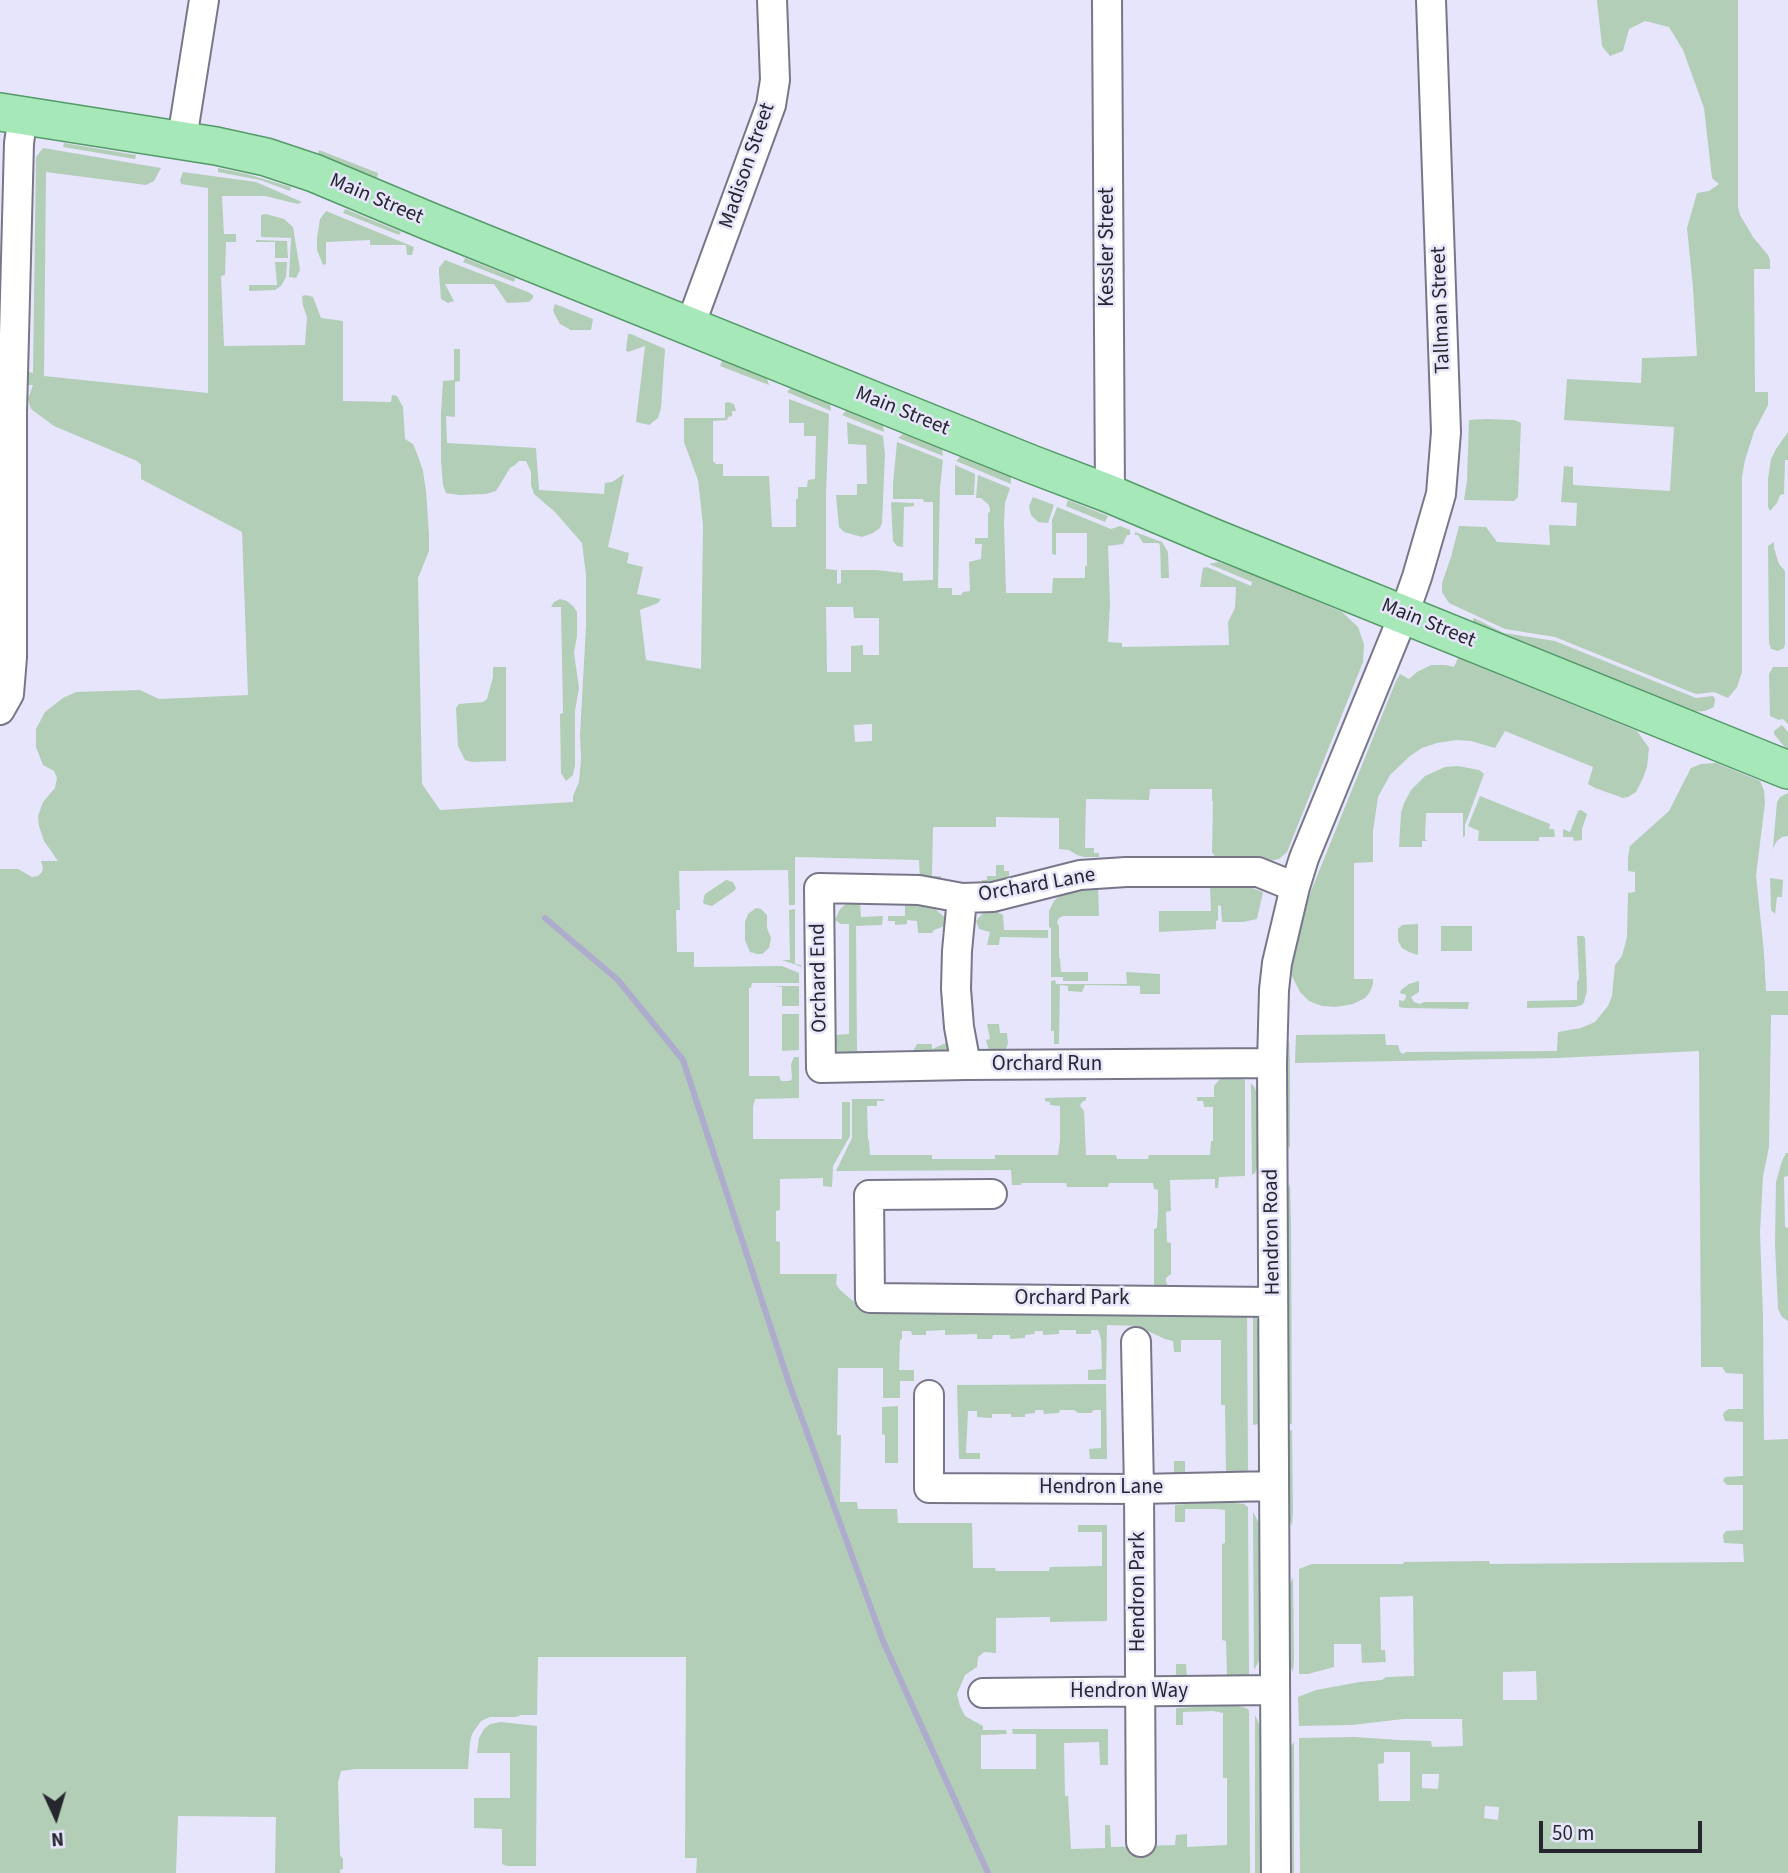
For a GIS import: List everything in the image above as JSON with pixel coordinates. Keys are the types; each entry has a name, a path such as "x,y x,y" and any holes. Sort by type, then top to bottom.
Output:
{"main road":[{"name":"Main Street","path":"12,114 182,139 266,157 314,173 1788,770"}],"street":[{"path":"182,139 204,0"},
{"name":"Madison Street","path":"690,326 771,105 775,80 772,0"},
{"name":"Kessler Street","path":"1107,0 1110,494"},
{"name":"Tallman Street","path":"1404,614 1418,577 1441,495 1446,432 1431,0"},
{"path":"2,708 9,694 12,657 6,456 19,143 12,114"},
{"name":"Hendron Road","path":"1276,1873 1272,1016 1277,963 1304,858 1404,614"},
{"name":"Orchard Lane","path":"819,888 919,890 962,898 993,897 1080,875 1126,872 1258,872 1295,887"},
{"name":"Orchard End","path":"819,888 821,1068"},
{"path":"962,898 956,989 966,1065"},
{"name":"Orchard Run","path":"821,1068 1272,1063"},
{"name":"Orchard Park","path":"992,1194 869,1195 870,1298 1273,1302"},
{"name":"Hendron Park","path":"1136,1342 1141,1842"},
{"name":"Hendron Lane","path":"929,1395 929,1488 1139,1489 1274,1486"},
{"name":"Hendron Way","path":"983,1693 1275,1690"}],"green space":[{"path":"1597,0 1738,0 1738,207 1753,237 1768,255 1770,269 1754,269 1755,392 1768,392 1768,405 1754,432 1742,477 1742,672 1737,687 1728,698 1714,692 1693,693 1555,637 1505,629 1449,603 1442,592 1442,583 1459,526 1486,527 1497,542 1550,545 1549,525 1576,526 1577,503 1561,502 1564,466 1573,467 1573,485 1670,491 1674,427 1564,420 1567,379 1641,383 1642,358 1697,356 1687,228 1697,193 1709,191 1719,184 1712,178 1704,108 1683,50 1669,27 1645,21 1629,29 1623,51 1610,56 1602,46"},
{"path":"64,143 136,155 135,159 63,147"},
{"path":"43,148 161,168 154,181 146,185 46,172 44,376 208,393 208,188 181,184 183,172 256,182 302,202 298,204 265,196 222,196 224,234 236,234 236,242 226,242 225,275 221,276 224,346 305,345 307,317 302,296 313,297 321,318 343,321 343,401 391,402 392,395 397,396 403,407 405,439 413,444 423,471 429,534 429,551 418,578 422,784 440,810 573,802 579,782 581,759 586,626 586,575 582,543 555,512 534,494 531,472 526,461 519,461 510,468 496,491 486,494 446,493 441,461 441,413 443,381 454,380 454,349 460,349 460,381 455,382 455,417 446,416 447,443 536,448 539,490 604,494 605,483 624,474 608,547 629,553 627,563 643,567 637,594 661,599 658,603 640,610 646,660 701,669 703,525 698,480 684,442 684,418 725,418 725,403 734,404 736,411 732,411 732,416 727,420 713,421 713,461 723,464 723,476 769,476 772,527 796,527 798,487 807,487 808,480 815,479 816,436 804,436 804,423 789,423 789,399 829,414 826,569 837,570 837,584 841,583 841,570 903,573 903,581 933,580 933,502 924,502 923,499 893,499 897,442 943,460 938,588 952,588 952,595 970,591 969,562 981,559 982,544 975,544 975,538 988,538 990,509 981,498 976,498 978,475 1010,488 1005,503 1004,522 1006,593 1052,593 1053,578 1085,578 1087,533 1056,533 1056,555 1052,554 1052,520 1057,507 1111,529 1120,526 1130,530 1130,535 1127,535 1123,544 1108,546 1108,642 1122,643 1122,647 1229,645 1228,622 1235,608 1236,587 1200,587 1203,568 1207,567 1251,586 1252,582 1209,564 1218,562 1342,612 1358,627 1364,644 1363,662 1287,852 1279,859 1218,861 1212,852 1212,789 1150,789 1149,800 1086,799 1085,848 1094,848 1094,853 1099,853 1099,857 1084,857 1059,849 1059,818 996,817 996,827 933,827 932,876 941,876 941,881 920,880 919,860 795,857 795,905 789,905 788,870 679,871 677,952 694,952 694,967 782,966 799,973 799,983 752,983 749,988 749,1076 779,1076 781,1081 789,1081 792,1079 791,1064 794,1057 799,1057 799,1098 755,1099 753,1139 842,1139 842,1102 850,1102 850,1136 833,1166 832,1187 823,1186 823,1178 780,1179 776,1241 780,1242 780,1274 837,1274 836,1284 840,1290 859,1306 1247,1312 1248,1470 1237,1478 1174,1480 1174,1461 1185,1461 1185,1474 1226,1473 1225,1405 1221,1405 1221,1340 1181,1340 1181,1352 1174,1352 1173,1341 1137,1326 1107,1325 1106,1380 1088,1380 1088,1370 1102,1369 1098,1330 1091,1330 1091,1334 1076,1334 1076,1330 1059,1330 1059,1334 1043,1335 1043,1331 1035,1331 1034,1334 1025,1335 1025,1338 1010,1339 1010,1335 977,1339 977,1334 945,1335 945,1330 926,1331 926,1335 912,1335 911,1331 902,1331 899,1370 914,1370 914,1381 900,1381 900,1398 883,1398 883,1368 838,1368 837,1435 841,1435 840,1502 857,1502 858,1509 897,1509 898,1523 972,1523 973,1568 1049,1571 1050,1567 1102,1566 1102,1532 1078,1532 1078,1525 1107,1525 1107,1621 1050,1622 1050,1617 996,1618 996,1653 984,1652 978,1657 977,1667 965,1675 957,1694 965,1716 983,1726 983,1730 1006,1730 1007,1734 981,1735 981,1769 1036,1769 1036,1734 1013,1734 1012,1729 1108,1729 1108,1765 1100,1765 1099,1742 1064,1743 1065,1796 1068,1796 1071,1849 1105,1848 1105,1825 1110,1825 1111,1847 1175,1845 1176,1835 1187,1834 1187,1847 1227,1845 1223,1713 1183,1712 1183,1725 1176,1725 1176,1708 1234,1705 1246,1708 1249,1710 1250,1873 696,1873 697,1858 685,1858 686,1657 538,1657 537,1715 490,1717 481,1721 472,1734 468,1769 341,1771 338,1782 340,1855 343,1869 340,1873 275,1873 276,1817 178,1816 176,1873 0,1873 0,869 18,869 32,877 42,872 41,861 58,861 44,841 39,826 38,816 43,802 55,788 57,778 54,771 43,765 36,747 36,729 45,712 63,698 76,692 140,690 159,699 248,695 242,532 141,479 141,465 137,461 54,426 31,409 28,399 33,385 27,385 32,151 29,372 33,373 36,157","holes":["826,607 853,607 854,618 879,618 879,655 863,655 863,645 851,646 851,672 827,672","872,724 872,741 855,742 854,725"]},
{"path":"319,150 378,173 377,178 318,154"},
{"path":"218,168 291,187 290,191 260,180 218,172"},
{"path":"345,209 401,232 399,235 343,213"},
{"path":"326,211 414,247 412,255 407,255 406,245 370,245 370,240 326,242 326,264 323,265 317,250 317,238 320,219"},
{"path":"261,215 284,219 293,227 300,270 296,278 289,277 291,238 261,237"},
{"path":"256,240 287,241 288,258 275,258 275,242"},
{"path":"465,258 515,278 514,282 463,262"},
{"path":"445,260 528,292 533,298 529,302 507,303 494,284 445,284 454,301 448,303 441,299 439,275 439,268"},
{"path":"275,262 287,262 286,277 281,286 275,290 249,291 249,285 277,285"},
{"path":"555,304 593,319 591,330 571,330 560,324 553,310"},
{"path":"628,334 665,349 661,408 658,418 649,425 636,422 645,346 628,352"},
{"path":"722,360 767,378 769,385 720,366"},
{"path":"791,388 830,403 831,411 787,392"},
{"path":"847,410 883,425 884,432 842,415"},
{"path":"1469,420 1514,420 1521,423 1518,497 1514,501 1464,500"},
{"path":"847,422 883,436 885,455 882,523 873,533 862,537 844,532 839,527 836,495 857,495 857,484 867,484 866,445 848,444"},
{"path":"1788,432 1784,494 1780,495 1770,511 1768,479 1771,459"},
{"path":"903,434 942,449 943,456 898,438"},
{"path":"961,456 1011,477 1011,484 956,461"},
{"path":"955,465 975,474 974,495 955,495"},
{"path":"1033,497 1054,505 1048,523 1038,522 1031,515 1029,506"},
{"path":"1068,500 1108,516 1105,522 1066,506"},
{"path":"891,502 914,503 914,506 904,507 903,547 897,546 893,541"},
{"path":"1135,532 1162,542 1168,552 1169,578 1161,578 1160,545 1143,543"},
{"path":"1774,542 1779,564 1785,571 1785,644 1784,648 1778,651 1771,649 1769,643 1768,546"},
{"path":"560,599 567,601 577,612 574,653 579,688 575,711 575,765 573,775 566,781 561,773 561,607 551,607"},
{"path":"1474,618 1504,633 1555,641 1696,698 1713,696 1714,707 1691,712 1471,624"},
{"path":"1458,658 1637,731 1649,748 1643,778 1636,792 1623,798 1588,784 1593,767 1505,731 1495,748 1456,740 1422,748 1410,756 1390,775 1378,797 1373,831 1373,862 1354,863 1354,979 1373,979 1370,992 1353,1004 1336,1007 1309,1001 1300,992 1290,972 1302,919 1396,681 1400,674 1409,679 1431,665 1454,667"},
{"path":"493,667 506,667 506,761 472,762 465,760 458,746 456,708 459,704 483,702 487,699"},
{"path":"1773,667 1788,667 1788,724 1783,719 1770,716 1769,674"},
{"path":"1782,725 1788,732 1788,751 1774,734"},
{"path":"1716,763 1760,781 1764,790 1765,803 1756,875 1766,991 1788,991 1788,1015 1771,1015 1769,1147 1763,1176 1760,1233 1764,1440 1788,1439 1788,1873 1300,1873 1299,1738 1355,1737 1431,1741 1432,1747 1463,1746 1462,1719 1403,1719 1352,1725 1299,1726 1298,1697 1316,1690 1382,1680 1386,1677 1414,1676 1413,1596 1380,1597 1381,1650 1385,1650 1386,1662 1362,1663 1361,1644 1334,1644 1334,1667 1299,1674 1299,1569 1312,1564 1404,1562 1744,1562 1743,1544 1724,1543 1723,1535 1726,1531 1743,1530 1743,1485 1727,1485 1723,1481 1725,1477 1743,1476 1743,1422 1725,1421 1723,1415 1729,1409 1743,1409 1743,1374 1726,1373 1722,1367 1701,1367 1699,1051 1557,1058 1295,1063 1296,1035 1385,1034 1386,1045 1398,1045 1403,1054 1557,1051 1558,1032 1581,1028 1595,1022 1608,1006 1612,996 1615,965 1622,956 1627,937 1628,893 1635,892 1635,872 1628,871 1630,846 1669,811 1691,768","holes":["1536,1671 1537,1700 1503,1700 1503,1672","1384,1752 1410,1752 1410,1801 1379,1801 1378,1764 1384,1763","1422,1774 1439,1774 1438,1789 1422,1788","1485,1806 1499,1807 1498,1820 1484,1818"]},
{"path":"1458,766 1479,770 1484,774 1465,825 1465,836 1463,837 1463,813 1426,813 1427,841 1422,841 1422,847 1399,847 1401,813 1411,790 1425,776 1445,767"},
{"path":"1788,793 1788,836 1777,841 1772,858 1777,802"},
{"path":"1480,796 1550,824 1549,829 1554,829 1555,837 1539,837 1539,841 1478,841 1479,831 1468,826"},
{"path":"1578,811 1587,814 1582,840 1574,841 1573,837 1563,837 1563,829 1570,832"},
{"path":"996,865 1004,865 1004,871 1009,871 1009,881 981,886 982,880 987,880 987,876 996,876"},
{"path":"1770,878 1783,880 1782,897 1777,897 1775,914 1771,910"},
{"path":"726,880 733,882 736,888 734,891 712,906 704,904 705,894"},
{"path":"1238,885 1263,892 1257,919 1222,922 1221,906 1218,905 1216,929 1159,932 1159,911 1211,911 1210,887"},
{"path":"1098,886 1099,916 1063,916 1057,922 1061,972 1088,972 1088,981 1063,981 1063,977 1051,977 1049,911 1054,901 1064,891"},
{"path":"849,901 860,901 861,917 883,916 882,925 856,926 857,1051 881,1052 881,1057 840,1054 837,1051 835,1035 849,1034 849,924 841,924 835,920 840,909"},
{"path":"928,903 949,923 932,933 918,933 917,921 907,920 907,924 895,925 895,921 888,921 888,916 905,916 905,904"},
{"path":"756,908 767,915 767,928 771,938 769,948 762,954 750,952 745,940 745,922 748,914"},
{"path":"795,909 795,964 802,967 782,960 790,960 789,910"},
{"path":"983,913 1003,915 1004,930 1048,930 1048,938 1000,937 999,945 987,945 990,932 979,929 976,921"},
{"path":"1418,924 1418,955 1402,948 1398,941 1398,929 1402,925"},
{"path":"1441,926 1472,926 1472,951 1441,951"},
{"path":"1577,936 1585,938 1587,991 1582,1005 1527,1008 1527,1001 1577,1000"},
{"path":"1126,972 1160,974 1160,994 1140,994 1140,986 1085,985 1082,992 1068,991 1068,986 1060,985 1059,1044 1054,1044 1054,1031 1051,1031 1051,981 1055,980 1056,984 1127,984"},
{"path":"1419,981 1419,992 1411,997 1414,1002 1469,1002 1468,1009 1399,1007 1399,1000 1404,1001 1406,997 1400,993 1401,990"},
{"path":"773,986 799,986 799,1006 782,1006 782,987"},
{"path":"782,1014 799,1014 799,1050 782,1051"},
{"path":"987,1024 999,1024 1000,1033 1007,1033 1005,1052 996,1055 989,1051 986,1040 990,1039"},
{"path":"1289,1040 1290,1149 1286,1141 1286,1050"},
{"path":"946,1043 949,1047 943,1053 912,1053 917,1044 932,1044 932,1049"},
{"path":"1220,1079 1245,1080 1245,1176 1219,1177 1218,1188 1215,1188 1215,1179 1170,1180 1171,1211 1166,1212 1167,1242 1171,1243 1171,1274 1166,1278 1169,1289 1154,1290 1154,1229 1157,1228 1158,1190 1154,1189 1153,1183 1109,1183 1108,1187 1067,1187 1066,1183 1012,1185 1011,1170 836,1171 852,1138 852,1099 884,1099 877,1101 877,1106 867,1106 870,1155 995,1159 995,1155 1058,1155 1060,1106 1050,1105 1045,1098 1086,1097 1080,1106 1084,1111 1086,1155 1148,1159 1149,1155 1210,1155 1213,1141 1213,1107 1204,1107 1203,1101 1197,1101 1197,1097 1214,1097 1214,1086"},
{"path":"1251,1083 1257,1094 1258,1165 1252,1175"},
{"path":"1786,1153 1788,1176 1784,1177 1785,1227 1788,1228 1788,1321 1778,1309 1775,1245 1776,1182"},
{"path":"1290,1184 1292,1424 1288,1424 1287,1190"},
{"path":"1253,1315 1259,1323 1259,1424 1253,1425"},
{"path":"1106,1384 1107,1459 1090,1459 1089,1449 1101,1448 1101,1410 1078,1413 1074,1410 1060,1410 1059,1413 1044,1414 1043,1410 1035,1410 1035,1413 1025,1414 1025,1417 992,1414 992,1418 977,1417 977,1411 968,1411 966,1453 980,1453 980,1459 959,1459 957,1385"},
{"path":"898,1406 898,1463 885,1463 882,1407"},
{"path":"1292,1430 1292,1526 1289,1518 1288,1431"},
{"path":"1236,1503 1248,1507 1249,1674 1241,1679 1176,1680 1176,1664 1186,1664 1187,1677 1227,1675 1226,1641 1222,1640 1222,1544 1225,1543 1225,1510 1185,1509 1185,1522 1175,1522 1175,1505"},
{"path":"1253,1512 1260,1525 1261,1651 1254,1670"},
{"path":"1293,1577 1293,1672 1289,1664 1289,1587"},
{"path":"1255,1715 1261,1730 1262,1873 1255,1873"},
{"path":"501,1722 537,1726 536,1866 502,1864 502,1829 474,1828 474,1798 510,1798 510,1753 477,1753 479,1738 484,1729 490,1724"},
{"path":"1294,1742 1294,1873 1290,1873 1290,1747"}],"waterway":[{"path":"545,918 618,980 683,1060 789,1383 883,1641 988,1873"}]}
